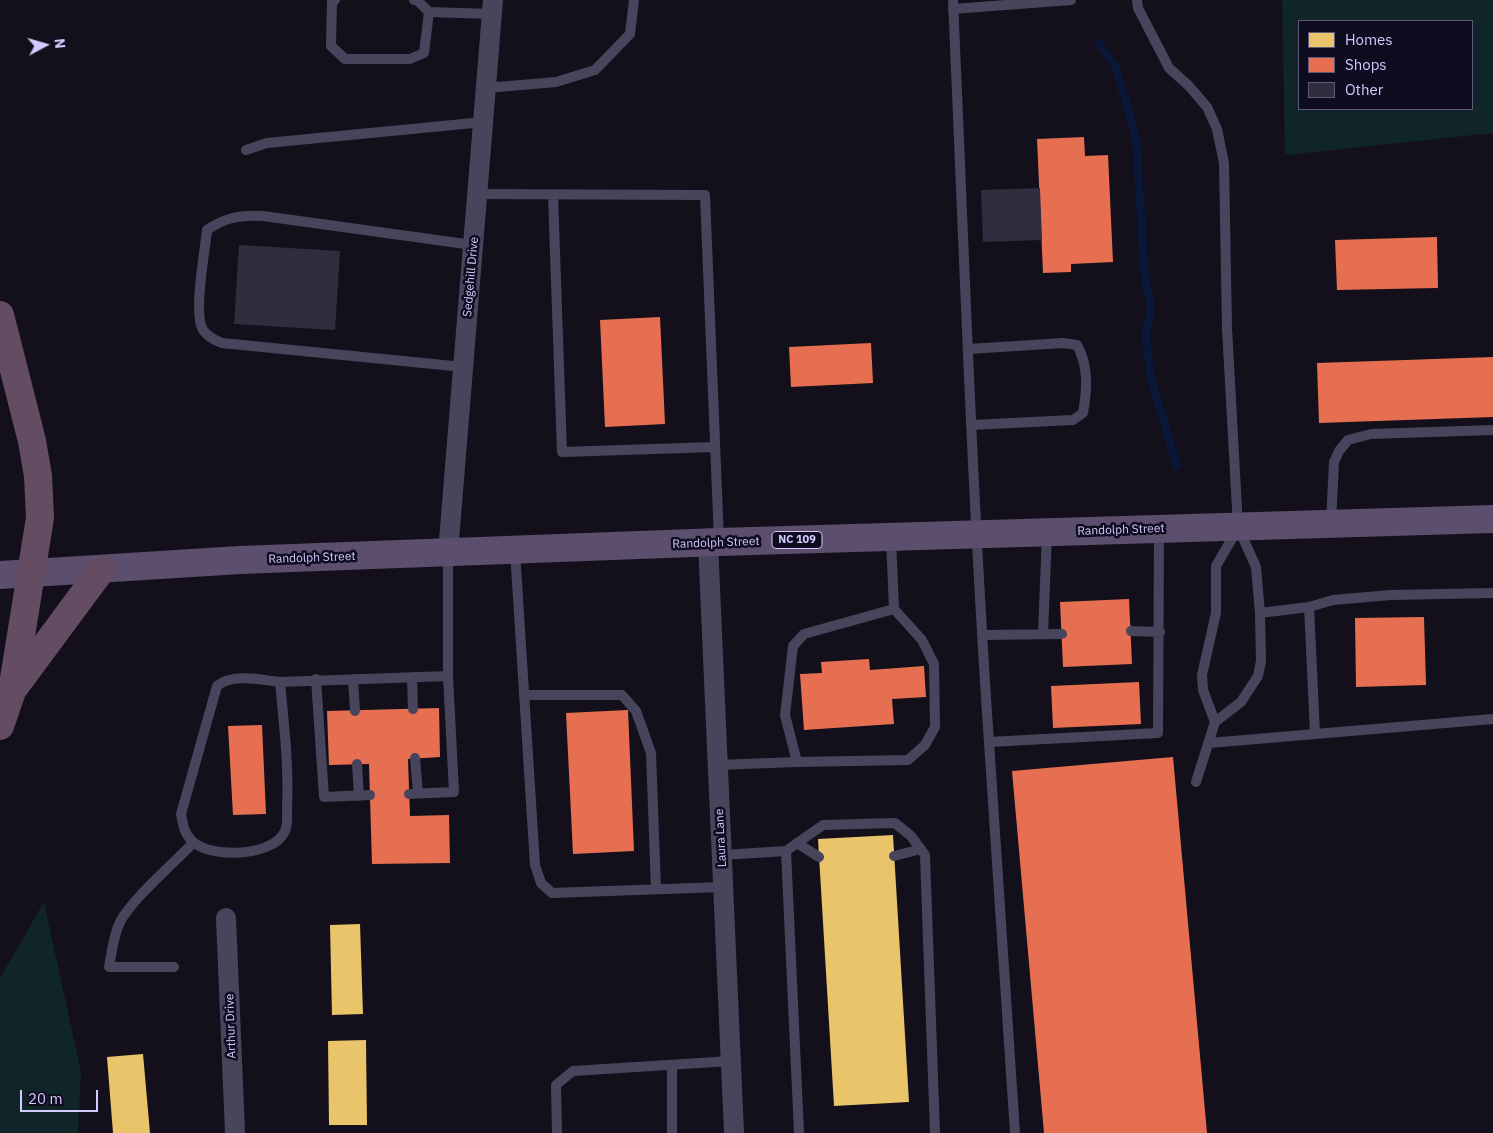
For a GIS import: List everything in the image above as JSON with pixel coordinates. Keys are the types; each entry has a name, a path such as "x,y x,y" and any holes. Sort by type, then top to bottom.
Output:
{"highway":[{"path":"0,315 32,441 38,476 40,518 12,691 0,726"},
{"path":"12,691 102,569"}],"main road":[{"name":"Randolph Street","path":"0,575 240,560 975,534 1493,519"}],"street":[{"name":"Sedgehill Drive","path":"448,553 493,7"},
{"name":"Laura Lane","path":"713,543 717,765 734,1133"},
{"name":"Arthur Drive","path":"226,918 235,1133"}],"lane":[{"path":"335,0 332,2 331,46 345,59 410,59 424,53 429,12"},
{"path":"414,0 418,1 429,12 493,7"},
{"path":"486,88 556,82 595,70 630,34 634,0"},
{"path":"1015,1133 975,534 969,349 953,4 1071,0"},
{"path":"1137,0 1138,8 1169,68 1188,85 1207,107 1217,130 1224,163 1227,328 1238,527 1256,567 1260,613 1261,661 1258,676 1241,702 1214,722"},
{"path":"246,150 267,143 484,122"},
{"path":"477,194 706,195 715,447 713,543"},
{"path":"553,195 562,452 715,447"},
{"path":"463,367 222,343 209,338 202,328 198,313 207,230 220,221 238,215 263,216 473,245"},
{"path":"969,349 1063,343 1077,345 1084,357 1087,392 1083,413 1073,420 971,425"},
{"path":"1330,524 1334,462 1339,451 1348,440 1371,434 1493,430"},
{"path":"1196,782 1214,722 1203,690 1202,675 1216,613 1216,566 1238,527"},
{"path":"989,742 1158,733 1160,632 1159,530"},
{"path":"1043,634 1046,532"},
{"path":"717,765 908,760 925,745 935,727 934,664 922,640 894,609 891,538"},
{"path":"514,550 535,865 541,883 552,893 723,887"},
{"path":"415,758 413,794 454,792 448,676 448,553"},
{"path":"1260,613 1310,607 1333,600 1391,595 1493,593"},
{"path":"1310,607 1314,733"},
{"path":"796,762 785,715 793,646 804,634 894,609"},
{"path":"1131,631 1160,632"},
{"path":"982,634 1062,634"},
{"path":"412,676 413,709"},
{"path":"280,682 289,773 286,831 278,841 264,850 214,852 193,843 184,833 181,814 218,686 224,680 253,679 280,682 448,676"},
{"path":"353,679 355,711"},
{"path":"316,680 324,798 364,796 357,764"},
{"path":"524,695 622,695 636,711 651,753 656,889"},
{"path":"1208,744 1314,733 1493,719"},
{"path":"722,856 786,851 824,825 895,823 911,836 925,855 935,1133"},
{"path":"174,967 109,967 114,937 120,922 132,906 193,843"},
{"path":"797,843 820,857"},
{"path":"894,856 920,849"},
{"path":"786,851 799,1133"},
{"path":"557,1133 556,1086 573,1071 731,1061"},
{"path":"672,1065 672,1133"}],"green space":[{"path":"1282,0 1493,0 1493,133 1285,155"},
{"path":"44,902 81,1072 78,1133 0,1133 0,978"}],"building: Homes":[{"path":"893,835 909,1102 834,1106 818,839"},
{"path":"360,924 363,1014 332,1015 330,925"},
{"path":"366,1040 367,1125 329,1125 328,1041"},
{"path":"143,1054 150,1133 113,1133 107,1057"}],"building: Shops":[{"path":"1084,137 1085,156 1108,155 1113,262 1071,264 1071,272 1043,273 1037,139"},
{"path":"1437,237 1438,288 1337,290 1335,240"},
{"path":"660,317 665,424 605,427 600,320"},
{"path":"871,343 873,383 791,387 789,347"},
{"path":"1493,357 1493,417 1319,423 1317,363"},
{"path":"1129,599 1132,664 1063,667 1060,602"},
{"path":"1424,617 1426,685 1356,687 1355,618"},
{"path":"869,659 870,670 924,666 926,697 892,699 894,724 804,730 800,674 822,673 821,662"},
{"path":"1139,682 1141,724 1053,728 1051,686"},
{"path":"439,708 440,757 408,759 410,816 449,815 450,863 372,864 369,764 329,765 327,711"},
{"path":"628,710 634,851 573,854 566,713"},
{"path":"262,725 266,814 233,815 228,726"},
{"path":"1173,757 1207,1133 1044,1133 1012,771"}],"building: Other":[{"path":"1040,188 1042,240 983,242 981,190"},
{"path":"239,245 340,251 335,330 234,324"}],"waterway":[{"path":"1099,43 1116,68 1136,137 1145,279 1151,306 1146,335 1150,375 1177,466"}]}
